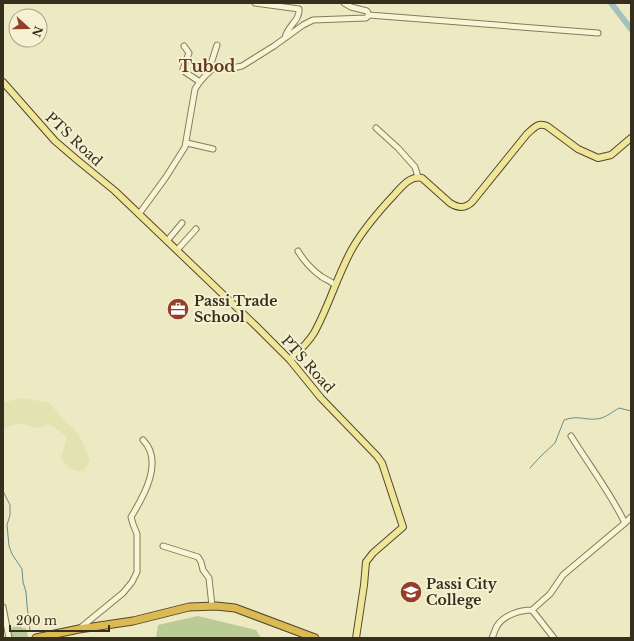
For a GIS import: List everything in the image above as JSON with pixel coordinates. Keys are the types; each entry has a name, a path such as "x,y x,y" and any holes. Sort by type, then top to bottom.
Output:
{"highway":[{"path":"36,638 79,629 133,621 188,607 212,606 235,608 316,638"}],"main road":[{"name":"PTS Road","path":"3,82 55,141 115,191 290,360 321,398 382,463 403,527 373,553 366,562 356,638"},
{"path":"290,360 313,334 353,248 373,217 403,186 414,178 418,177 427,180 450,203 455,206 463,207 472,202 527,134 538,125 541,124 547,126 578,149 598,158 611,155 631,138"}],"street":[{"path":"255,3 299,9 298,17 287,31 284,38"},
{"path":"344,3 351,7 367,11 369,16"},
{"path":"138,214 179,158 187,142 195,89 208,73 218,65 232,68 242,66 303,25 313,20 366,18 369,16 598,33"},
{"path":"208,73 218,45"},
{"path":"184,46 189,53 183,69 184,72 200,82"},
{"path":"376,128 398,148 415,167 418,177"},
{"path":"187,142 213,149"},
{"path":"167,241 182,223"},
{"path":"177,250 196,229"},
{"path":"298,251 304,260 321,276 331,281 335,285"},
{"path":"571,436 596,476 616,503 625,523"},
{"path":"79,629 128,589 137,575 138,534 133,524 132,517 152,474 152,459 149,446 143,440"},
{"path":"492,638 497,625 509,616 523,610 532,610 550,594 563,575 631,517"},
{"path":"163,546 198,557 203,570 210,578 212,606"},
{"path":"3,607 9,638"},
{"path":"532,610 554,638"}],"green space":[{"path":"20,398 49,403 76,431 83,443 90,461 83,471 76,471 68,466 61,458 67,437 50,424 37,428 20,423 3,428 3,403"},
{"path":"198,616 256,630 261,638 156,638 158,625"},
{"path":"17,626 26,628 28,637 12,638 10,628"}],"waterway":[{"path":"611,3 631,29"},
{"path":"530,468 555,443 564,420 573,418 599,419 619,408 631,411"},
{"path":"3,491 10,505 10,515 7,525 9,546 12,554 22,569 30,631"}],"place":[{"name":"Passi Trade School","path":"178,309"},
{"name":"Passi City College","path":"411,592"}],"district":[{"name":"Tubod","path":"207,66"}]}
